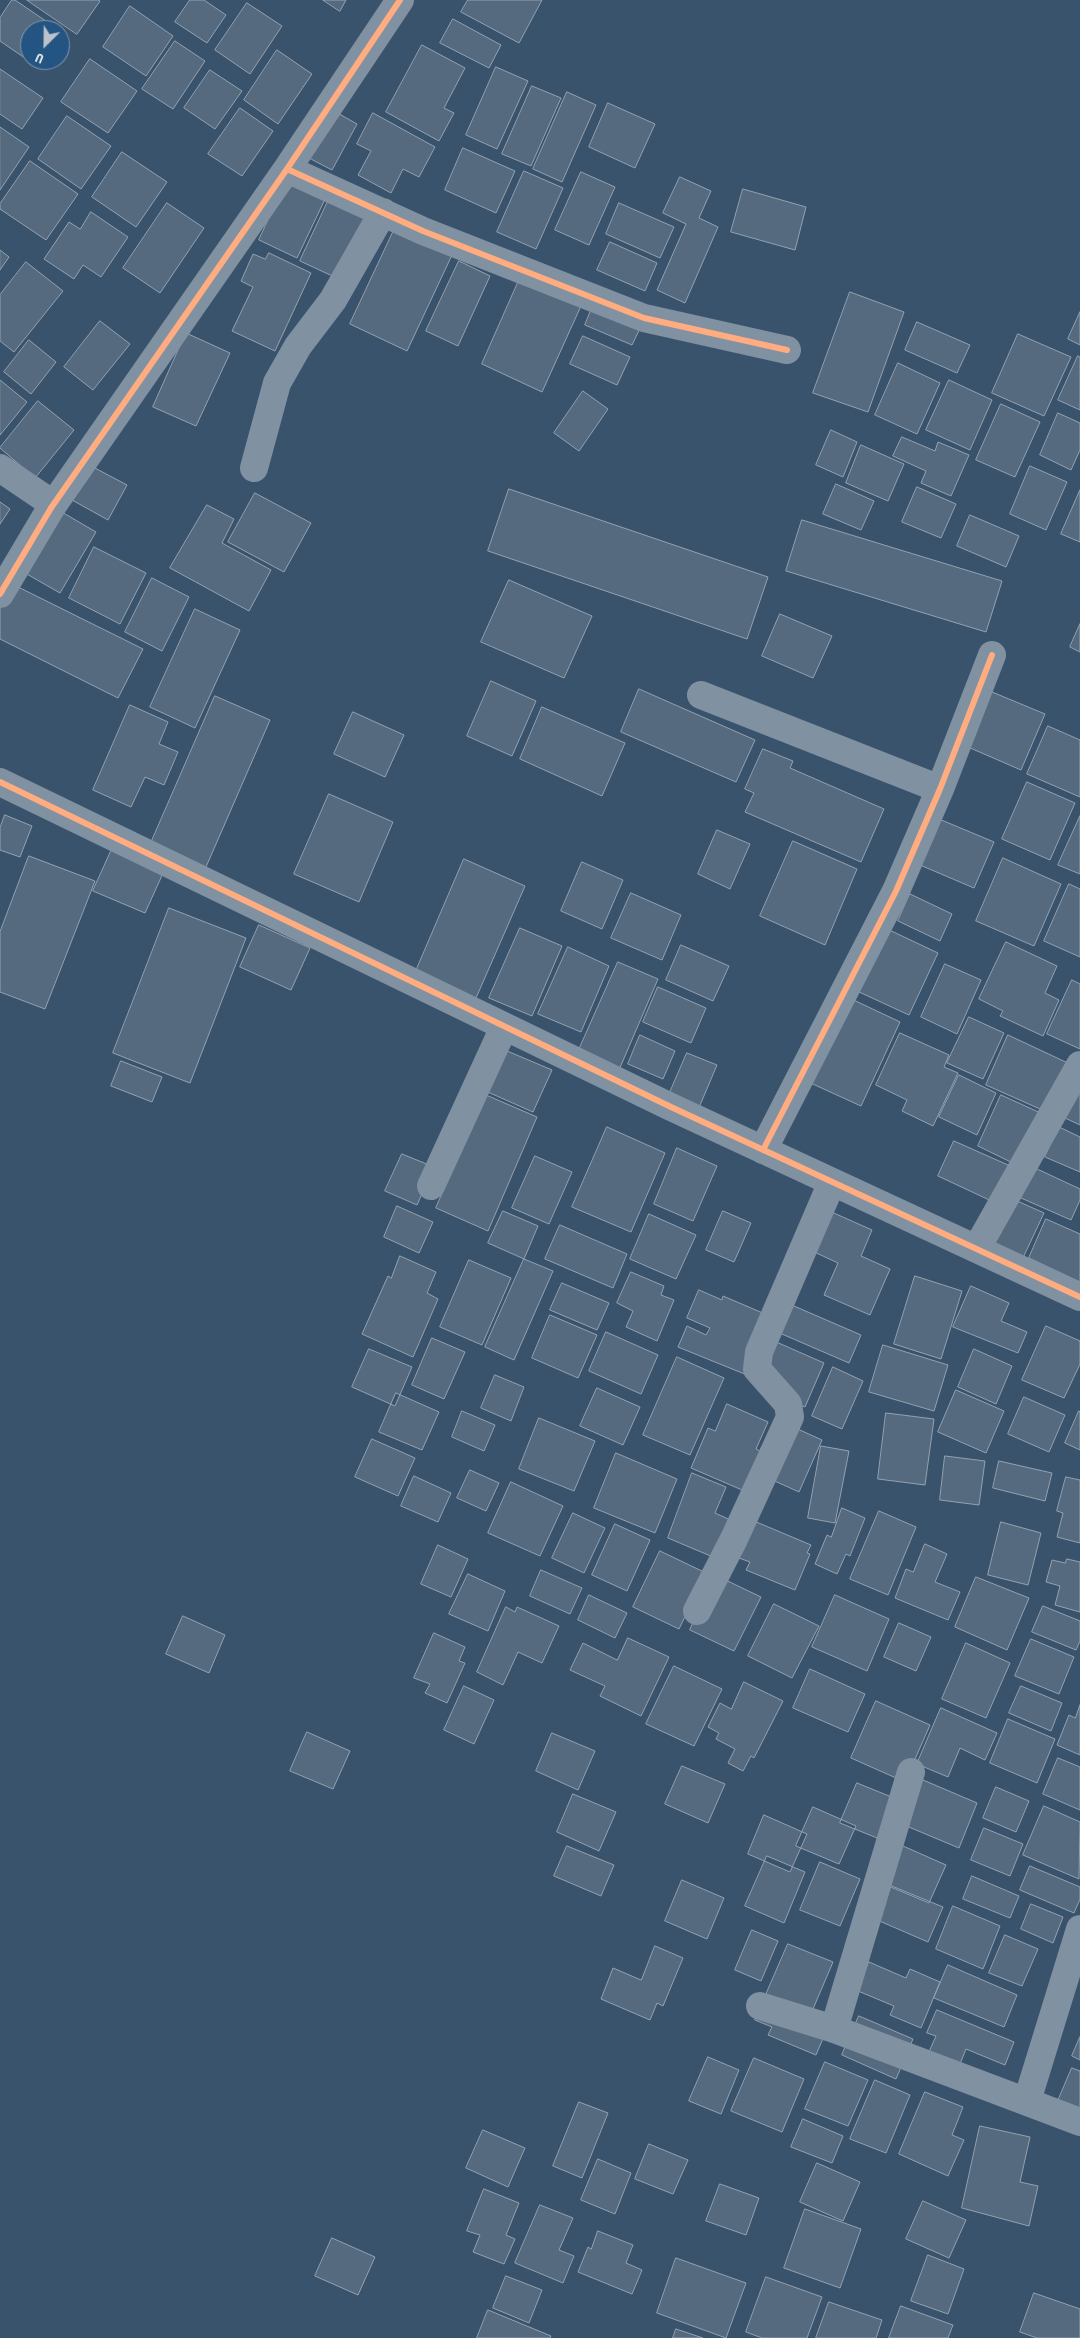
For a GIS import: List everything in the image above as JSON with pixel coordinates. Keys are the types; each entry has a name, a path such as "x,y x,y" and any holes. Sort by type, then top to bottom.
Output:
{"street":[{"path":"0,594 53,504 288,169 400,0"},
{"path":"288,169 423,231 644,318 787,350"},
{"path":"254,468 277,383 298,346 333,300 383,212"},
{"path":"0,468 53,504"},
{"path":"762,1150 896,890 940,789 992,654"},
{"path":"701,695 940,789"},
{"path":"0,782 504,1027 762,1150 1080,1297"},
{"path":"430,1186 504,1027"},
{"path":"977,1248 1080,1065"},
{"path":"697,1611 734,1539 790,1417 788,1404 757,1369 759,1352 832,1182"},
{"path":"834,2029 911,1772"},
{"path":"1027,2101 1080,1929"},
{"path":"760,2006 834,2029 1080,2122"}],"building":[{"path":"12,0 15,0 44,20 20,20 20,55 0,41 0,18"},
{"path":"27,0 100,1 77,34 70,29 70,20 56,20"},
{"path":"190,0 204,0 226,15 207,43 175,22"},
{"path":"323,0 346,0 340,11"},
{"path":"468,0 542,0 519,43 461,12"},
{"path":"247,3 282,26 250,74 215,50"},
{"path":"130,6 173,36 146,76 103,47"},
{"path":"453,19 501,45 489,68 440,43"},
{"path":"175,41 205,61 173,109 142,89"},
{"path":"422,45 465,68 444,108 454,113 439,141 386,112"},
{"path":"277,50 312,74 278,124 244,100"},
{"path":"90,59 137,91 108,133 61,102"},
{"path":"496,67 528,81 497,149 466,135"},
{"path":"0,69 43,98 22,129 0,114"},
{"path":"210,70 242,91 215,129 184,108"},
{"path":"532,86 561,98 531,166 502,154"},
{"path":"567,92 596,105 562,182 533,169"},
{"path":"608,103 655,124 635,168 589,147"},
{"path":"240,108 273,131 242,176 208,154"},
{"path":"334,111 357,124 332,170 309,158"},
{"path":"373,113 435,147 419,177 403,169 391,193 358,175 371,151 357,144"},
{"path":"67,116 111,146 81,189 38,159"},
{"path":"0,127 29,147 0,190"},
{"path":"463,148 515,171 496,213 445,190"},
{"path":"122,152 167,182 136,227 92,197"},
{"path":"30,161 78,194 46,240 0,209 0,204"},
{"path":"524,171 563,188 536,249 497,232"},
{"path":"581,172 615,187 589,245 555,230"},
{"path":"289,176 327,195 297,258 259,240"},
{"path":"680,177 711,191 699,218 718,227 685,303 657,290 686,224 663,213"},
{"path":"743,189 806,207 795,250 731,232"},
{"path":"330,197 371,217 341,280 300,261"},
{"path":"167,203 204,228 160,293 123,268"},
{"path":"619,203 674,227 660,258 606,234"},
{"path":"91,212 128,237 101,277 83,265 74,279 44,259 69,222 80,229"},
{"path":"395,228 452,255 407,351 350,324"},
{"path":"610,242 657,263 645,291 597,270"},
{"path":"0,250 9,257 0,270"},
{"path":"269,253 311,273 275,351 232,331 253,287 241,281 253,254 265,259"},
{"path":"459,261 490,276 458,346 426,331"},
{"path":"26,262 63,291 14,352 0,341 0,295"},
{"path":"520,278 581,306 542,392 482,364"},
{"path":"850,292 904,312 868,412 813,393"},
{"path":"597,296 645,318 632,345 585,325"},
{"path":"1080,312 1080,345 1068,339"},
{"path":"100,321 130,344 93,390 64,367"},
{"path":"917,322 970,345 957,373 905,350"},
{"path":"186,333 230,353 196,426 153,407"},
{"path":"1018,334 1071,357 1044,416 992,393"},
{"path":"583,336 630,357 617,385 570,364"},
{"path":"29,340 56,362 31,394 4,372"},
{"path":"1078,356 1080,357 1080,410 1058,400"},
{"path":"898,363 940,383 917,434 875,415"},
{"path":"0,380 27,402 0,435"},
{"path":"949,380 992,400 970,450 926,430"},
{"path":"583,391 608,409 579,451 554,433"},
{"path":"38,401 74,430 35,478 0,448"},
{"path":"1001,404 1040,422 1015,477 976,460"},
{"path":"1058,413 1080,423 1080,450 1071,470 1040,455"},
{"path":"831,430 857,442 843,477 816,465"},
{"path":"902,437 935,451 938,442 969,455 951,496 921,483 926,471 893,456"},
{"path":"861,445 904,464 888,501 846,483"},
{"path":"91,466 127,485 108,520 72,500"},
{"path":"1030,466 1067,482 1046,530 1010,514"},
{"path":"836,484 874,501 861,530 823,514"},
{"path":"917,487 956,504 941,538 902,522"},
{"path":"509,489 768,577 747,639 488,551"},
{"path":"1080,490 1080,542 1061,534"},
{"path":"255,493 311,523 284,572 228,542"},
{"path":"0,502 10,509 0,524"},
{"path":"207,505 234,519 222,543 271,570 249,611 170,568"},
{"path":"60,511 96,532 60,593 25,573"},
{"path":"970,515 1019,536 1006,567 957,546"},
{"path":"802,520 1002,581 986,632 786,571"},
{"path":"94,547 146,573 120,624 69,598"},
{"path":"152,578 189,597 162,651 125,632"},
{"path":"509,580 592,616 564,678 481,642"},
{"path":"8,582 143,649 118,698 0,639 0,599"},
{"path":"195,609 240,630 195,728 150,707"},
{"path":"780,614 832,636 813,678 762,656"},
{"path":"1080,624 1080,652 1070,647"},
{"path":"491,681 536,701 512,756 467,736"},
{"path":"639,689 755,740 736,782 621,732"},
{"path":"992,692 1045,714 1021,770 968,747"},
{"path":"215,696 270,720 206,867 151,843"},
{"path":"130,705 168,722 159,744 178,752 164,785 145,777 131,807 93,790"},
{"path":"542,707 625,743 602,796 520,759"},
{"path":"353,712 404,735 385,777 334,754"},
{"path":"1048,726 1080,740 1080,797 1027,774"},
{"path":"763,749 793,761 790,768 884,809 861,862 745,812 754,793 745,789"},
{"path":"1027,782 1075,803 1050,860 1002,839"},
{"path":"329,794 393,822 359,902 294,874"},
{"path":"5,815 32,826 20,857 0,850 0,828"},
{"path":"1080,816 1080,874 1058,865"},
{"path":"939,819 994,842 974,888 920,865"},
{"path":"717,830 750,844 730,889 698,874"},
{"path":"793,841 857,869 825,945 760,916"},
{"path":"112,849 164,871 145,913 93,891"},
{"path":"29,856 95,881 45,1009 0,992 0,932"},
{"path":"1003,858 1061,884 1034,946 976,921"},
{"path":"464,859 525,886 476,998 416,971"},
{"path":"582,862 623,880 602,929 561,911"},
{"path":"1069,884 1080,889 1080,957 1044,941"},
{"path":"631,893 681,915 662,960 611,938"},
{"path":"910,894 952,914 940,941 898,921"},
{"path":"169,908 246,938 190,1083 113,1053"},
{"path":"259,925 310,948 291,990 240,967"},
{"path":"520,928 562,946 532,1016 489,998"},
{"path":"885,928 938,953 909,1015 857,991"},
{"path":"1006,942 1057,966 1045,993 1059,1000 1043,1036 1000,1016 1003,1011 979,999"},
{"path":"681,945 729,966 713,1001 666,980"},
{"path":"568,947 609,966 581,1032 538,1014"},
{"path":"618,962 658,979 619,1070 578,1052"},
{"path":"945,964 981,980 957,1034 921,1017"},
{"path":"1072,980 1080,984 1080,1049 1047,1034"},
{"path":"658,987 706,1008 691,1043 643,1022"},
{"path":"843,995 900,1022 861,1106 804,1080"},
{"path":"969,1017 1004,1033 983,1079 947,1063"},
{"path":"900,1033 949,1055 944,1067 958,1073 933,1126 902,1111 907,1100 876,1085"},
{"path":"640,1035 675,1051 663,1079 628,1064"},
{"path":"1008,1035 1072,1065 1049,1113 986,1085"},
{"path":"500,1048 552,1070 533,1112 481,1089"},
{"path":"687,1053 717,1065 698,1110 668,1097"},
{"path":"121,1061 162,1077 152,1102 111,1086"},
{"path":"959,1075 996,1093 977,1135 939,1117"},
{"path":"1080,1085 1080,1125 1065,1118"},
{"path":"486,1095 537,1117 488,1231 436,1208"},
{"path":"1001,1095 1045,1115 1021,1167 978,1146"},
{"path":"607,1127 665,1153 631,1232 572,1207"},
{"path":"1059,1127 1080,1137 1080,1172 1045,1157"},
{"path":"954,1141 1017,1169 1000,1205 938,1176"},
{"path":"677,1148 717,1166 693,1221 654,1204"},
{"path":"402,1154 434,1167 417,1205 385,1191"},
{"path":"535,1156 572,1172 549,1224 512,1208"},
{"path":"1035,1168 1080,1189 1080,1200 1071,1220 1021,1198"},
{"path":"1015,1200 1044,1213 1022,1260 993,1247"},
{"path":"397,1206 433,1222 419,1253 384,1237"},
{"path":"827,1210 872,1230 861,1256 890,1269 870,1315 824,1295 838,1263 810,1250"},
{"path":"503,1211 538,1226 524,1259 488,1243"},
{"path":"723,1211 751,1223 734,1262 706,1250"},
{"path":"649,1214 696,1235 676,1279 630,1259"},
{"path":"1046,1219 1080,1234 1080,1282 1029,1258"},
{"path":"560,1225 627,1254 613,1288 545,1259"},
{"path":"400,1256 436,1272 427,1293 438,1299 413,1357 362,1334 388,1276 391,1278"},
{"path":"524,1259 553,1271 514,1360 485,1347"},
{"path":"469,1260 511,1278 482,1345 440,1327"},
{"path":"631,1272 664,1286 661,1295 674,1300 657,1341 626,1327 633,1311 617,1303"},
{"path":"915,1276 962,1291 941,1359 894,1344"},
{"path":"562,1283 609,1303 597,1330 550,1310"},
{"path":"971,1286 1009,1303 1001,1321 1027,1332 1018,1353 953,1327"},
{"path":"699,1290 722,1300 723,1296 772,1317 747,1375 678,1347 687,1326 706,1335 710,1328 687,1318"},
{"path":"787,1303 861,1335 849,1363 775,1331"},
{"path":"550,1315 597,1335 578,1378 532,1358"},
{"path":"1046,1326 1080,1341 1080,1364 1064,1398 1022,1380"},
{"path":"606,1332 658,1355 641,1394 589,1371"},
{"path":"432,1338 465,1352 444,1399 412,1385"},
{"path":"774,1341 824,1363 805,1407 755,1385"},
{"path":"883,1345 948,1365 934,1411 869,1392"},
{"path":"369,1349 412,1367 395,1406 352,1387"},
{"path":"974,1349 1012,1366 996,1404 958,1387"},
{"path":"677,1357 724,1378 690,1455 643,1435"},
{"path":"833,1367 863,1381 842,1429 812,1416"},
{"path":"495,1375 524,1387 511,1421 481,1408"},
{"path":"597,1388 640,1407 623,1445 580,1426"},
{"path":"956,1390 1004,1411 986,1453 938,1432"},
{"path":"396,1393 439,1412 422,1450 379,1432"},
{"path":"1024,1397 1065,1415 1049,1452 1008,1434"},
{"path":"727,1404 768,1422 756,1449 766,1454 749,1493 691,1468 708,1428 715,1431"},
{"path":"462,1411 495,1425 484,1451 452,1437"},
{"path":"1080,1412 1080,1450 1065,1443"},
{"path":"886,1413 934,1419 925,1485 878,1479"},
{"path":"539,1418 595,1441 574,1491 519,1469"},
{"path":"791,1426 822,1440 799,1492 768,1478"},
{"path":"372,1439 415,1458 398,1496 355,1477"},
{"path":"821,1446 849,1451 835,1523 808,1518"},
{"path":"616,1453 677,1479 655,1533 594,1508"},
{"path":"945,1456 985,1461 979,1505 940,1500"},
{"path":"999,1461 1052,1473 1045,1501 993,1488"},
{"path":"470,1470 499,1483 486,1511 457,1498"},
{"path":"692,1473 726,1487 715,1513 735,1522 720,1560 668,1538"},
{"path":"414,1476 451,1493 438,1522 401,1506"},
{"path":"1066,1477 1080,1480 1080,1543 1057,1537 1063,1513 1057,1511"},
{"path":"511,1482 563,1506 540,1556 488,1533"},
{"path":"842,1508 865,1518 850,1556 846,1554 837,1574 815,1564 827,1535 831,1537"},
{"path":"879,1511 916,1527 888,1595 850,1579"},
{"path":"573,1513 605,1528 584,1573 552,1558"},
{"path":"754,1521 811,1545 807,1553 810,1554 795,1590 746,1570 750,1562 739,1558"},
{"path":"1001,1522 1041,1533 1028,1585 988,1575"},
{"path":"615,1524 650,1540 627,1591 592,1575"},
{"path":"925,1544 947,1554 935,1582 960,1592 948,1620 895,1598 906,1569 913,1572"},
{"path":"438,1545 468,1559 451,1597 421,1584"},
{"path":"660,1551 706,1573 679,1629 633,1607"},
{"path":"1067,1559 1080,1562 1080,1612 1055,1605 1060,1586 1046,1582 1052,1560 1065,1563"},
{"path":"541,1570 582,1588 570,1614 530,1596"},
{"path":"468,1574 505,1591 488,1631 449,1614"},
{"path":"715,1575 761,1597 734,1651 690,1630"},
{"path":"976,1577 1029,1598 1007,1650 955,1627"},
{"path":"589,1595 627,1613 615,1638 578,1620"},
{"path":"835,1595 889,1619 867,1671 812,1647"},
{"path":"774,1604 819,1626 792,1678 748,1656"},
{"path":"1043,1606 1080,1621 1080,1641 1076,1650 1032,1632"},
{"path":"506,1607 515,1612 517,1607 559,1626 542,1663 518,1652 503,1685 477,1672"},
{"path":"183,1616 225,1635 209,1673 166,1654"},
{"path":"899,1623 931,1637 916,1671 884,1657"},
{"path":"434,1633 465,1647 459,1661 465,1663 447,1703 425,1693 430,1684 414,1678"},
{"path":"628,1638 669,1657 641,1716 600,1696 605,1686 570,1670 583,1643 617,1660"},
{"path":"1031,1639 1074,1657 1059,1694 1015,1676"},
{"path":"966,1643 1010,1663 986,1718 942,1699"},
{"path":"674,1666 722,1689 694,1746 646,1724"},
{"path":"810,1669 865,1694 848,1732 793,1708"},
{"path":"744,1682 783,1701 754,1758 751,1756 743,1771 728,1763 735,1749 716,1739 719,1733 708,1727 720,1703 731,1709"},
{"path":"464,1686 494,1700 474,1744 444,1730"},
{"path":"1021,1686 1062,1703 1051,1731 1009,1713"},
{"path":"876,1701 930,1725 905,1782 851,1758"},
{"path":"1080,1705 1080,1755 1057,1745 1069,1715 1075,1718"},
{"path":"941,1708 997,1733 985,1760 960,1748 948,1777 917,1764"},
{"path":"1008,1719 1055,1739 1037,1783 990,1763"},
{"path":"307,1732 350,1751 333,1789 290,1771"},
{"path":"552,1733 595,1751 578,1790 536,1771"},
{"path":"1058,1758 1080,1767 1080,1810 1043,1794"},
{"path":"682,1766 725,1784 708,1823 665,1804"},
{"path":"923,1780 977,1803 959,1848 904,1825"},
{"path":"857,1783 899,1800 882,1840 840,1823"},
{"path":"996,1787 1029,1801 1016,1832 983,1818"},
{"path":"573,1794 616,1812 599,1851 557,1832"},
{"path":"1044,1806 1080,1822 1079,1879 1023,1855"},
{"path":"813,1807 856,1826 839,1864 796,1846"},
{"path":"764,1815 807,1834 790,1872 748,1854"},
{"path":"984,1828 1023,1844 1010,1876 971,1860"},
{"path":"567,1846 614,1865 601,1896 554,1876"},
{"path":"903,1846 946,1865 929,1903 886,1885"},
{"path":"767,1856 805,1872 784,1923 745,1906"},
{"path":"820,1862 860,1879 840,1926 800,1910"},
{"path":"1030,1866 1080,1887 1080,1899 1074,1913 1020,1890"},
{"path":"972,1876 1019,1896 1010,1918 963,1899"},
{"path":"682,1880 724,1898 707,1939 665,1921"},
{"path":"882,1882 943,1907 928,1942 868,1916"},
{"path":"1031,1904 1063,1917 1053,1943 1021,1929"},
{"path":"953,1906 1000,1926 983,1969 936,1949"},
{"path":"752,1930 778,1941 761,1981 735,1970"},
{"path":"1005,1935 1038,1949 1022,1986 989,1973"},
{"path":"788,1944 833,1962 813,2009 832,2017 816,2055 768,2035 772,2027 755,2020"},
{"path":"655,1946 683,1958 663,2006 657,2003 650,2020 601,1999 613,1968 641,1980"},
{"path":"869,1962 906,1978 910,1969 940,1982 921,2028 890,2015 894,2006 858,1991"},
{"path":"948,1965 1017,1995 1004,2027 934,1998"},
{"path":"937,2010 1014,2042 1005,2065 966,2049 952,2084 920,2072 936,2036 927,2033"},
{"path":"859,2016 913,2039 896,2079 842,2055"},
{"path":"1080,2037 1080,2060 1072,2056"},
{"path":"708,2057 739,2070 721,2114 689,2101"},
{"path":"754,2058 804,2079 782,2132 731,2111"},
{"path":"825,2062 868,2080 848,2126 805,2109"},
{"path":"1072,2068 1080,2071 1080,2135 1049,2122"},
{"path":"875,2080 910,2095 886,2153 850,2139"},
{"path":"925,2092 963,2107 952,2135 964,2140 948,2176 899,2154"},
{"path":"579,2102 608,2113 582,2178 553,2166"},
{"path":"803,2119 843,2136 832,2163 791,2147"},
{"path":"980,2126 1030,2137 1020,2182 1038,2186 1029,2226 962,2208"},
{"path":"483,2130 525,2148 508,2187 466,2168"},
{"path":"649,2144 688,2160 673,2194 635,2179"},
{"path":"598,2159 631,2173 615,2214 581,2200"},
{"path":"817,2163 860,2182 843,2221 800,2202"},
{"path":"720,2184 759,2198 746,2235 706,2221"},
{"path":"484,2189 519,2203 506,2235 515,2239 504,2264 473,2252 480,2235 467,2231"},
{"path":"923,2201 966,2220 949,2258 906,2239"},
{"path":"540,2205 573,2218 559,2250 574,2256 563,2283 515,2263"},
{"path":"805,2209 861,2229 840,2288 784,2268"},
{"path":"598,2231 633,2245 626,2263 642,2270 632,2294 578,2272 588,2247 591,2249"},
{"path":"332,2238 375,2257 358,2295 315,2276"},
{"path":"928,2255 964,2269 948,2314 911,2301"},
{"path":"676,2258 746,2283 726,2338 657,2313"},
{"path":"506,2276 542,2290 529,2323 493,2308"},
{"path":"766,2277 822,2297 807,2338 762,2338 746,2332"},
{"path":"1034,2293 1080,2309 1080,2338 1037,2338 1020,2332"},
{"path":"829,2302 882,2320 876,2338 816,2338"},
{"path":"901,2306 953,2325 948,2338 889,2338"},
{"path":"488,2310 551,2336 550,2338 477,2338"},
{"path":"676,2329 703,2338 673,2338"}],"cycle path":[{"path":"0,594 51,508 287,169 400,0"},
{"path":"287,169 423,231 644,318 787,350"},
{"path":"763,1150 896,891 940,789 992,655"},
{"path":"0,782 671,1107 1080,1297"}]}
